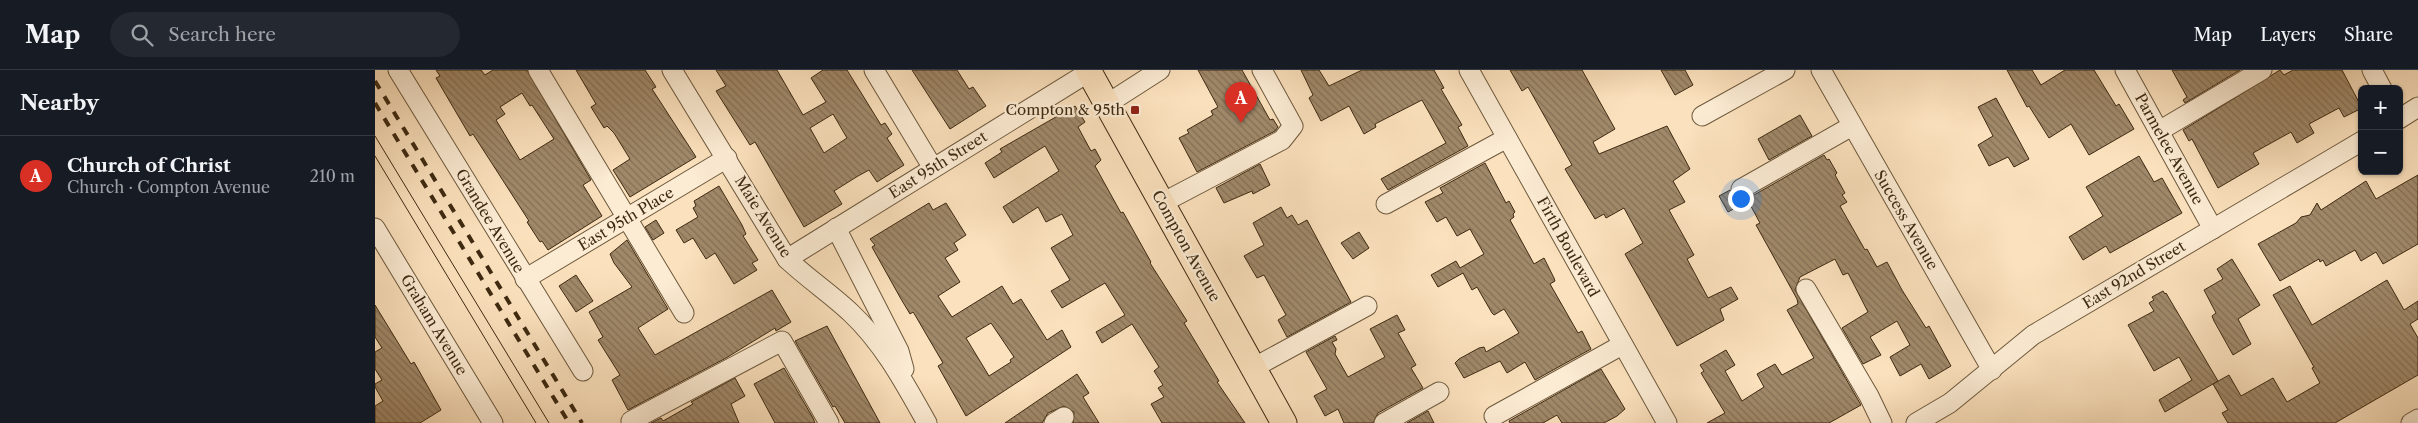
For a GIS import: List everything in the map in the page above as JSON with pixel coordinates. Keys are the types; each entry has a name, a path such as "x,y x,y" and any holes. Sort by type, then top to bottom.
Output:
{"main road":[{"name":"Compton Avenue","path":"1088,71 1284,423"}],"street":[{"name":"Grandee Avenue","path":"398,70 583,371"},
{"path":"538,70 684,313"},
{"name":"Maie Avenue","path":"672,70 787,258 857,319 889,358 927,423"},
{"path":"874,70 933,168"},
{"path":"1107,104 1160,70"},
{"path":"1162,204 1282,140 1293,126 1262,70"},
{"name":"Firth Boulevard","path":"1469,70 1667,423"},
{"path":"1702,116 1785,70"},
{"name":"Success Avenue","path":"1821,70 1992,370"},
{"name":"Parmelee Avenue","path":"2125,70 2213,228"},
{"path":"2159,131 2261,70"},
{"path":"2372,70 2380,85"},
{"name":"East 95th Street","path":"787,258 1088,71"},
{"path":"2403,117 2418,108"},
{"path":"1741,189 1852,126"},
{"path":"1387,204 1507,138"},
{"name":"East 92nd Street","path":"1916,423 1950,403 2033,335 2358,143"},
{"name":"East 95th Place","path":"525,279 727,158"},
{"name":"Graham Avenue","path":"375,228 488,422"},
{"name":"Maie Avenue","path":"836,228 899,351 911,394"},
{"path":"1806,289 1869,396 1882,423"},
{"path":"1253,368 1367,306"},
{"path":"631,421 782,341 829,423"},
{"path":"1494,416 1622,345"},
{"path":"1871,382 1895,423"},
{"path":"1384,423 1439,392"},
{"path":"2411,423 2418,419"}],"building":[{"path":"436,70 481,70 485,75 493,70 527,70 591,180 583,185 602,216 548,250 542,241 540,242 527,222 529,221 473,134 470,136 436,78 440,76","holes":["522,93 530,106 532,105 554,139 520,160 496,120 505,114 500,107"]},
{"path":"576,70 645,70 656,87 652,89 696,157 630,197 613,170 630,159 614,133 607,126 604,128 591,107 596,104"},
{"path":"716,70 777,70 803,115 826,102 811,78 823,70 847,70 881,125 885,123 892,134 887,138 904,165 877,182 869,170 858,176 834,191 842,204 804,227 755,142 750,145 716,91 726,86","holes":["833,114 847,138 824,153 810,128"]},
{"path":"912,70 957,70 969,89 973,87 986,106 950,129"},
{"path":"1198,70 1242,70 1270,120 1273,119 1278,127 1275,131 1197,172 1179,138 1189,133 1187,130 1213,115 1211,111 1218,107"},
{"path":"1301,70 1319,70 1329,86 1362,70 1434,70 1444,88 1441,89 1462,125 1458,127 1468,146 1388,190 1381,179 1446,143 1422,100 1375,124 1376,127 1364,134 1349,106 1321,121 1309,98 1313,95"},
{"path":"1510,70 1582,70 1615,129 1593,142 1599,154 1667,126 1690,169 1673,181 1685,202 1669,210 1694,255 1687,259 1708,298 1731,287 1738,299 1720,309 1724,320 1677,346 1625,254 1643,243 1624,208 1606,218 1604,214 1595,219 1565,169 1572,165 1528,87 1522,91"},
{"path":"1661,70 1685,70 1693,85 1675,95"},
{"path":"2007,70 2032,70 2041,85 2065,70 2094,70 2116,106 2119,104 2134,129 2089,155 2071,124 2049,138 2029,106 2027,107"},
{"path":"2172,70 2240,70 2185,103 2183,100 2187,97"},
{"path":"2280,70 2284,75 2293,70 2342,70 2358,100 2358,110 2344,117 2339,108 2309,124 2314,133 2297,143 2291,132 2253,153 2259,164 2218,188 2192,139 2189,141 2183,130"},
{"path":"1996,98 2029,159 2014,167 2008,157 1989,166 1978,145 1993,136 1978,107"},
{"path":"1075,106 1085,122 1078,127 1091,151 1095,149 1101,160 1095,166 1121,213 1123,212 1150,263 1187,321 1184,323 1219,381 1217,382 1245,423 1162,423 1151,404 1164,397 1158,388 1163,385 1154,371 1159,367 1132,324 1102,343 1096,332 1125,315 1105,283 1062,308 1051,291 1070,280 1051,248 1073,235 1062,214 1046,222 1038,207 1013,223 1003,207 1059,171 1045,146 994,178 985,163 1002,152 1000,149"},
{"path":"1800,115 1812,136 1769,160 1758,139"},
{"path":"1824,155 1827,160 1829,159 1837,173 1835,175 1845,193 1842,195 1847,202 1840,206 1865,250 1867,249 1877,267 1887,262 1926,328 1929,326 1951,366 1929,379 1921,364 1900,376 1890,357 1910,345 1897,321 1870,337 1881,355 1863,364 1842,328 1868,312 1848,273 1843,275 1835,259 1800,277 1795,290 1861,405 1829,423 1707,423 1725,413 1701,373 1704,371 1700,365 1726,350 1735,365 1725,371 1742,401 1764,387 1757,374 1775,364 1782,375 1814,358 1787,310 1798,304 1797,299 1756,225 1760,223 1747,199"},
{"path":"2139,156 2154,182 2162,178 2182,213 2110,253 2106,246 2083,260 2069,237 2103,216 2086,187"},
{"path":"1485,163 1506,203 1509,201 1515,212 1513,214 1514,217 1510,220 1534,264 1544,258 1555,281 1550,284 1578,333 1582,331 1591,349 1535,380 1525,362 1507,373 1500,361 1464,378 1455,363 1459,359 1479,348 1484,347 1486,352 1519,333 1504,309 1494,315 1492,313 1477,287 1472,290 1463,273 1438,287 1431,275 1456,261 1460,268 1484,254 1470,229 1457,236 1446,217 1437,222 1425,202 1443,193 1440,188"},
{"path":"1260,164 1270,185 1253,194 1252,191 1224,203 1216,188"},
{"path":"2418,175 2418,244 2383,264 2376,252 2361,261 2355,250 2326,266 2323,260 2320,262 2319,259 2280,281 2258,244 2296,223 2301,217 2310,215 2317,203 2321,210 2366,181 2376,199"},
{"path":"719,186 742,225 746,234 743,236 758,260 752,263 757,270 734,284 715,253 706,259 693,238 684,243 676,230 698,217 693,208 696,206 694,201"},
{"path":"1730,190 1741,205 1728,212 1719,196"},
{"path":"929,203 933,210 946,203 966,235 954,243 958,250 945,258 960,282 938,296 952,317 1002,286 1013,304 1021,299 1047,340 1062,330 1071,347 966,416 938,366 943,363 915,315 913,312 910,314 901,299 872,247 875,245 870,239","holes":["991,323 1014,357 1010,360 1011,362 989,376 966,338"]},
{"path":"1281,207 1287,218 1292,215 1298,225 1307,220 1351,302 1287,337 1278,320 1286,315 1264,275 1257,278 1244,256 1264,245 1253,223"},
{"path":"656,220 664,233 653,240 645,227"},
{"path":"1359,232 1369,248 1353,259 1341,243"},
{"path":"627,240 668,309 638,328 655,355 772,290 791,322 776,331 775,328 726,358 628,410 612,380 620,375 598,340 603,337 589,312 632,287 614,263 610,254"},
{"path":"2232,259 2260,305 2238,319 2251,344 2233,355 2214,321 2212,316 2216,313 2204,290 2223,279 2217,269"},
{"path":"576,275 593,301 576,312 559,286"},
{"path":"2387,280 2404,310 2418,301 2418,319 2410,324 2418,338 2418,375 2335,423 2228,423 2222,413 2228,410 2213,384 2229,375 2241,396 2273,378 2287,402 2320,383 2312,368 2314,367 2273,295 2290,286 2312,325"},
{"path":"2163,291 2166,293 2218,381 2165,412 2159,400 2192,380 2179,357 2154,371 2128,325 2154,311 2149,303 2154,300 2152,297"},
{"path":"375,305 411,364 414,362 441,410 420,423 375,423 375,406 383,401 375,387 375,384 382,380 375,369 375,352 382,348 375,337"},
{"path":"1397,315 1405,330 1398,333 1416,365 1411,368 1423,388 1378,413 1373,423 1344,423 1338,409 1325,416 1314,396 1327,389 1306,352 1335,336 1337,340 1332,342 1336,349 1335,354 1348,377 1385,357 1370,329"},
{"path":"827,326 880,423 845,423 835,406 833,407 795,341"},
{"path":"784,368 815,423 775,423 754,384"},
{"path":"1601,369 1625,409 1617,416 1604,423 1562,423 1557,415 1543,423 1510,423 1509,421"},
{"path":"1077,374 1089,393 1083,397 1099,423 1073,423 1074,412 1064,406 1048,413 1042,423 1005,423"},
{"path":"735,378 745,396 731,404 739,423 651,423 661,418 663,421 693,404 691,402"},
{"path":"1428,411 1434,423 1407,423"}],"tram line":[{"path":"375,136 549,423"},
{"path":"375,156 536,423"}],"railway":[{"path":"375,81 582,423"},
{"path":"375,103 569,423"}],"place":[{"name":"Compton & 95th","path":"1135,110"},
{"name":"Church of Christ","path":"1241,123"}]}
